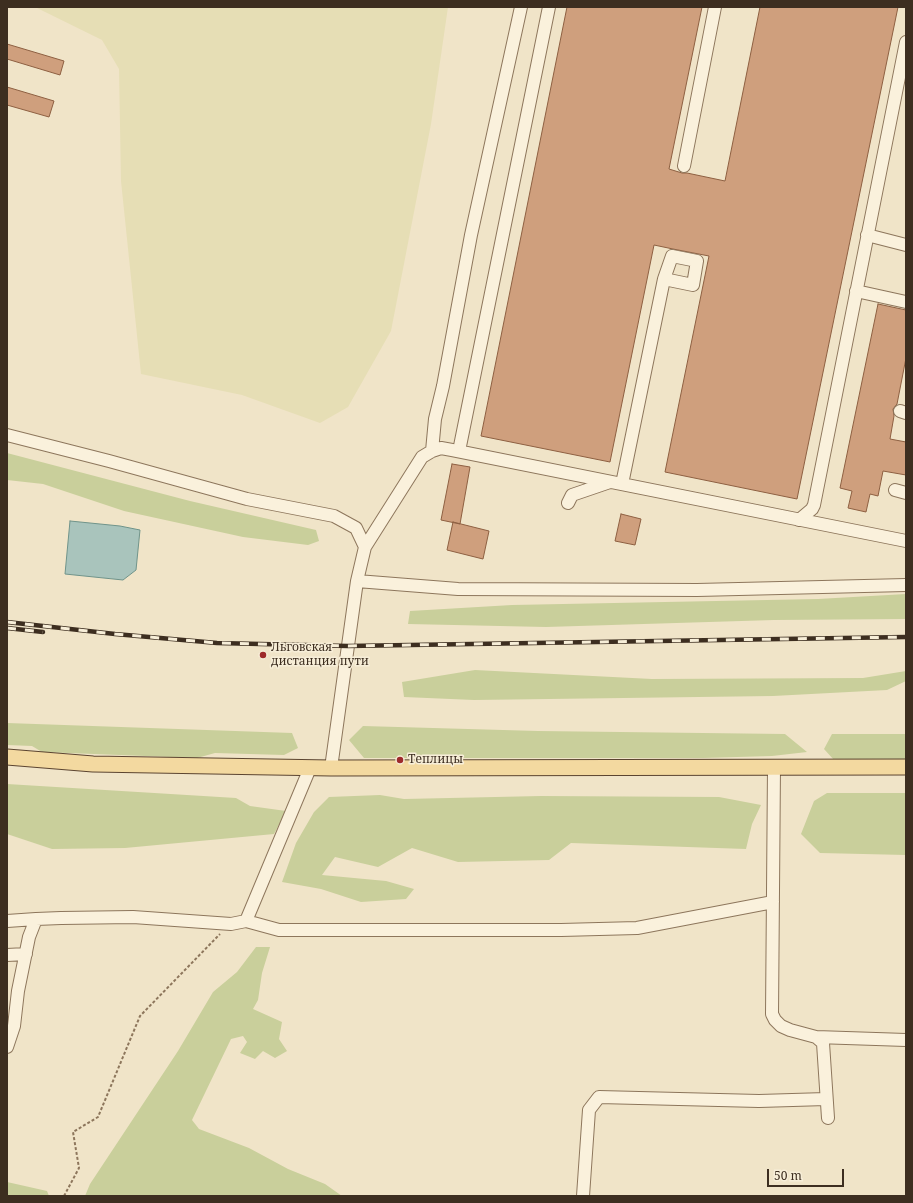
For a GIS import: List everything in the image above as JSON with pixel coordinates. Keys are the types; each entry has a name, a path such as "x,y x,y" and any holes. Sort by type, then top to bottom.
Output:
{"main road":[{"path":"7,758 93,764 310,768 906,767"}],"street":[{"path":"432,451 435,418 445,378 471,235 521,7"},
{"path":"459,451 549,7"},
{"path":"684,166 715,7"},
{"path":"799,520 812,509 814,505 906,42"},
{"path":"867,235 906,245"},
{"path":"616,483 664,279"},
{"path":"856,291 906,302"},
{"path":"7,435 109,461 247,500 334,516 356,528 365,547"},
{"path":"331,768 357,581 365,547 422,457 432,451 441,448 459,451 906,541"},
{"path":"568,503 572,495 616,483"},
{"path":"357,581 466,589 697,590 906,585"},
{"path":"774,767 772,1014 781,1026 790,1030 816,1036 906,1040"},
{"path":"246,921 310,768"},
{"path":"7,920 133,917 231,924 246,921 279,930 561,930 637,928 773,902"},
{"path":"7,1047 11,1023 12,991 26,954 29,937 36,919"},
{"path":"7,955 26,954"},
{"path":"816,1036 823,1043 828,1118"},
{"path":"583,1196 589,1110 599,1097 759,1101 826,1099"}],"path":[{"path":"64,1196 79,1168 73,1132 98,1117 140,1016 231,924"}],"shaded area":[{"path":"35,7 448,7 431,124 391,331 348,407 320,423 242,395 141,374 121,181 119,69 102,40"}],"green space":[{"path":"7,453 190,501 316,530 319,541 308,545 243,537 124,511 43,484 7,480"},
{"path":"906,594 906,619 774,620 546,627 408,624 410,611 512,605 818,599"},
{"path":"475,670 652,679 863,678 906,671 906,681 887,690 773,696 474,700 404,697 402,682"},
{"path":"7,723 292,733 298,748 284,755 215,753 197,758 42,752 32,746 7,745"},
{"path":"363,726 538,731 785,734 807,752 772,756 703,758 364,758 349,740"},
{"path":"832,734 906,734 906,760 834,760 824,749"},
{"path":"7,784 236,798 250,806 286,811 274,834 125,848 52,849 7,834"},
{"path":"827,793 906,793 906,855 820,853 801,834 814,801"},
{"path":"380,795 404,799 541,796 719,797 761,805 752,824 746,849 571,843 549,860 458,862 412,848 378,867 335,857 322,875 386,881 414,889 406,899 361,902 321,889 282,882 296,843 314,812 329,797"},
{"path":"256,947 270,947 262,973 258,1000 253,1009 282,1022 279,1039 287,1051 275,1058 263,1051 255,1059 240,1053 247,1042 243,1036 231,1039 192,1120 199,1129 249,1148 288,1169 325,1184 342,1196 85,1196 90,1184 178,1051 213,992 237,972"},
{"path":"7,1182 47,1191 49,1196 7,1196"}],"water":[{"path":"70,521 120,526 140,530 136,570 123,580 65,574"}],"building":[{"path":"567,7 702,7 669,169 725,181 760,7 898,7 797,499 665,472 709,256 654,245 610,462 481,436"},
{"path":"7,44 64,61 60,75 7,59"},
{"path":"7,87 54,101 49,117 7,105"},
{"path":"878,304 906,310 906,358 897,404 893,409 894,416 890,439 906,442 906,475 883,471 878,496 870,494 866,512 848,508 852,491 840,488"},
{"path":"452,464 470,467 460,524 441,520"},
{"path":"621,514 641,519 635,545 615,541"},
{"path":"453,522 489,531 483,559 447,550"}],"railway":[{"path":"7,622 217,643 348,646 906,637"},
{"path":"7,628 43,632"}],"place":[{"name":"Льговская дистанция пути","path":"263,655"},
{"name":"Теплицы","path":"400,760"}]}
